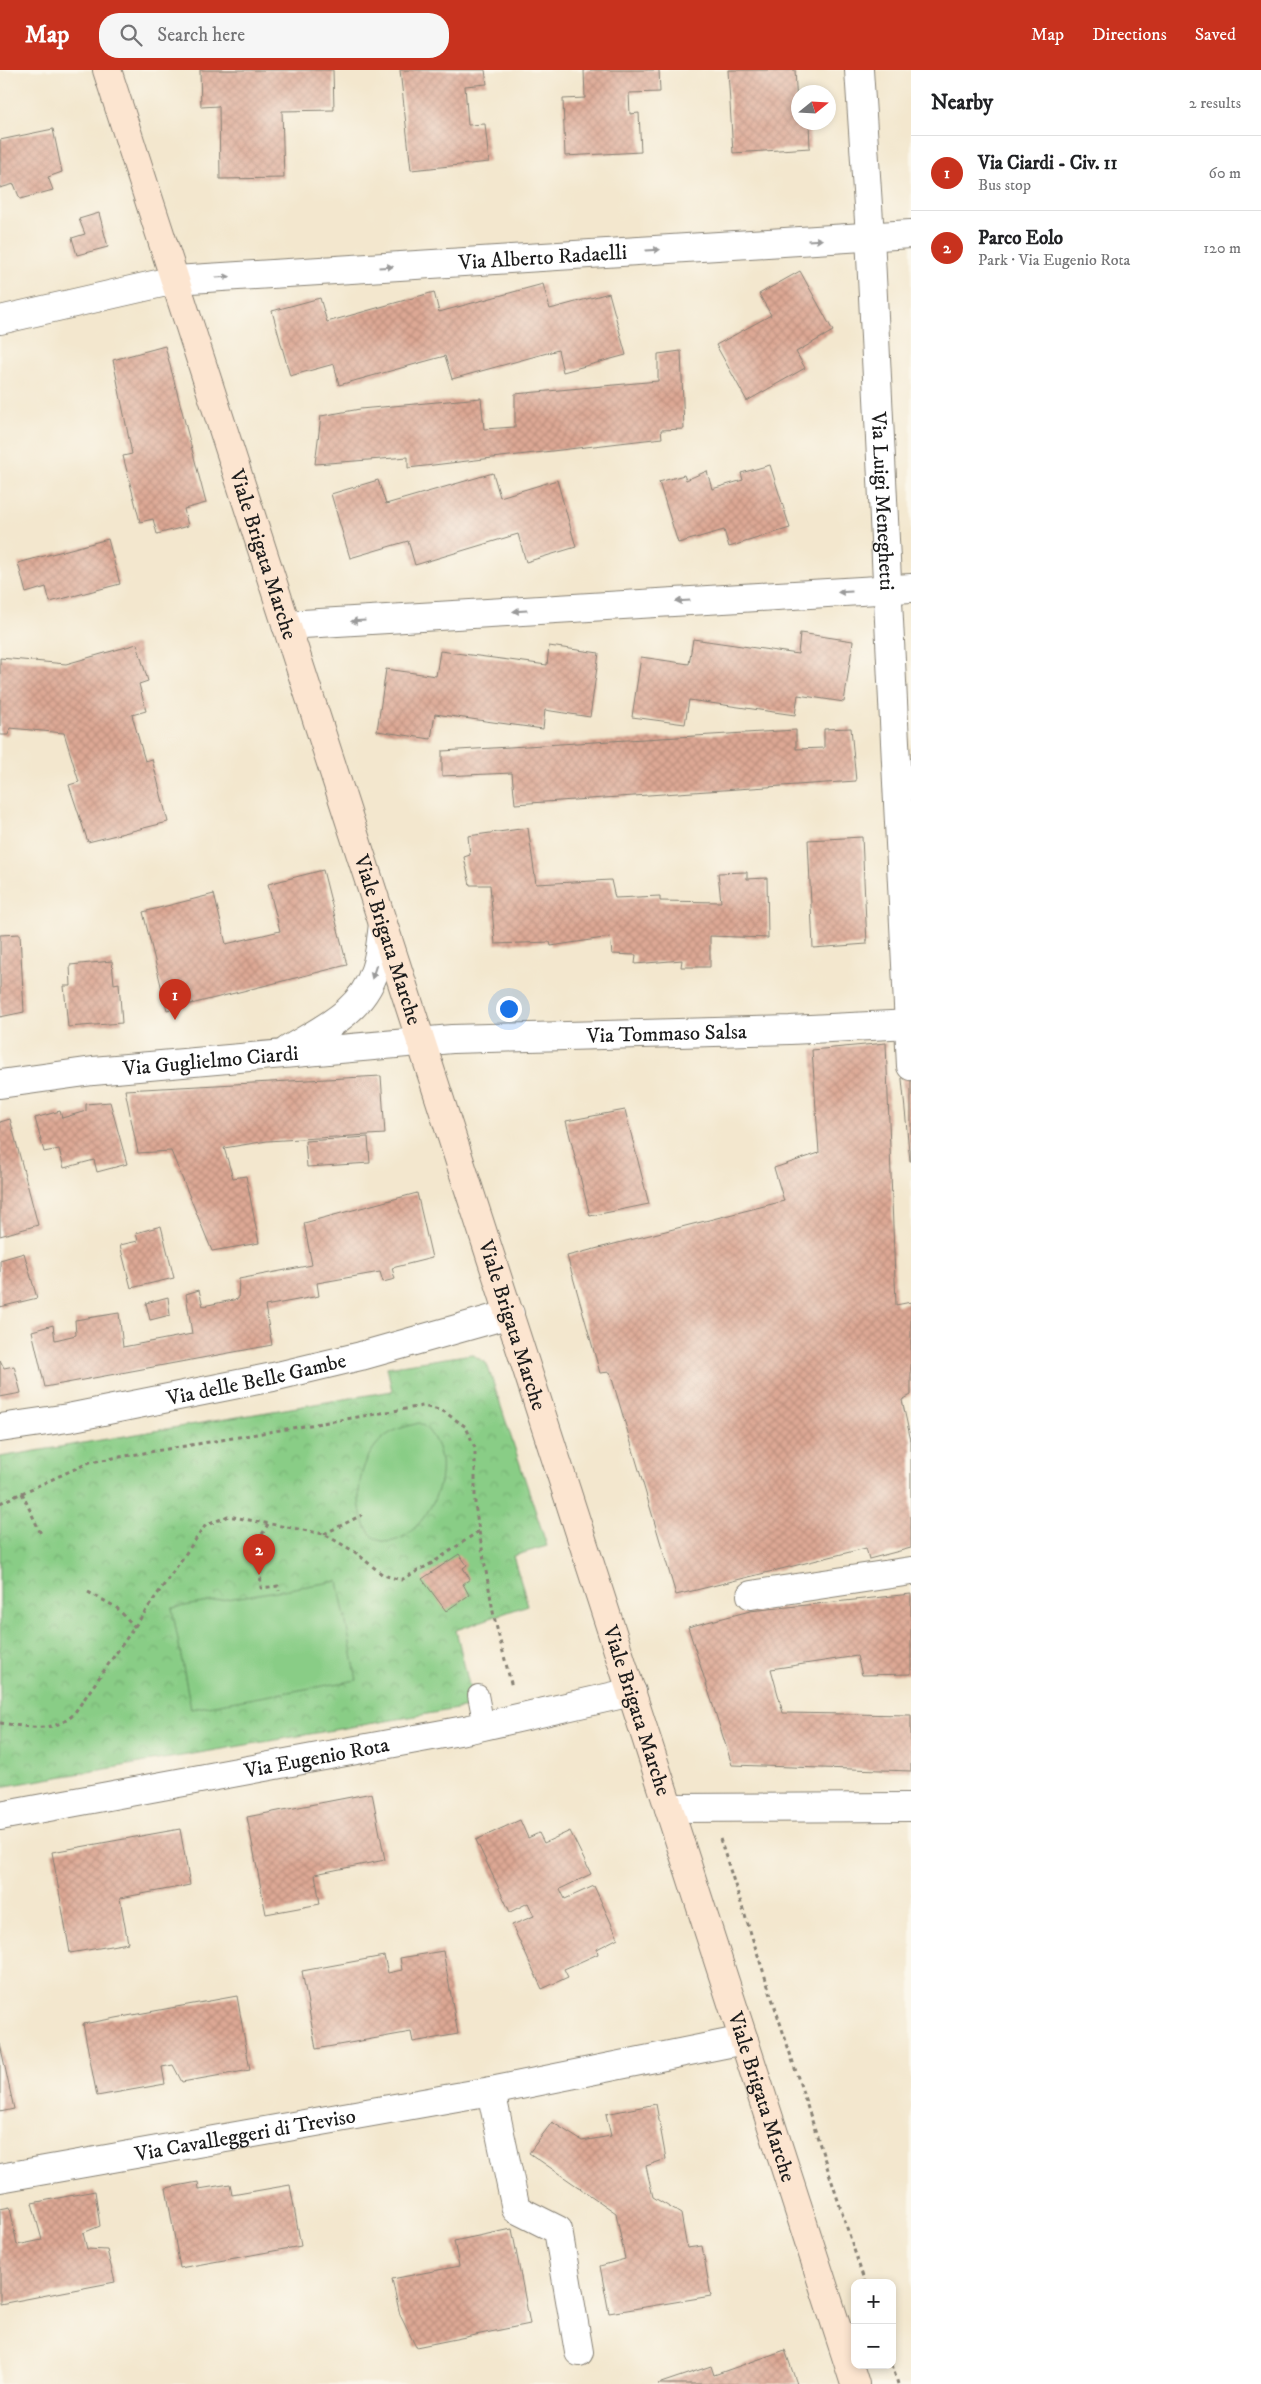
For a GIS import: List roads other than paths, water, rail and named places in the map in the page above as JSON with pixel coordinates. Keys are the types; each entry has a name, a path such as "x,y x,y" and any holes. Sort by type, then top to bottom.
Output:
{"street":[{"name":"Viale Brigata Marche","path":"107,70 856,2384"},
{"name":"Via Luigi Meneghetti","path":"859,70 870,236 899,588 911,1066"},
{"name":"Via Alberto Radaelli","path":"0,320 175,280 911,234"},
{"path":"286,625 899,588"},
{"path":"283,1053 344,1016 359,1002 375,970 383,924"},
{"name":"Via Tommaso Salsa","path":"422,1042 910,1024"},
{"name":"Via Guglielmo Ciardi","path":"0,1084 93,1071 422,1042"},
{"name":"Via delle Belle Gambe","path":"0,1428 68,1418 273,1377 361,1356 510,1314"},
{"path":"751,1595 911,1571"},
{"name":"Via Eugenio Rota","path":"0,1816 484,1726 632,1692"},
{"name":"Viale Brigata Marche","path":"670,1808 911,1807"},
{"name":"Via Cavalleggeri di Treviso","path":"0,2178 491,2091 744,2040"},
{"path":"491,2091 516,2209 558,2230 579,2352"}],"lane":[{"path":"478,1695 484,1726"}],"place":[{"name":"Via Ciardi - Civ. 11","path":"175,1020"},
{"name":"Parco Eolo","path":"259,1575"}]}
